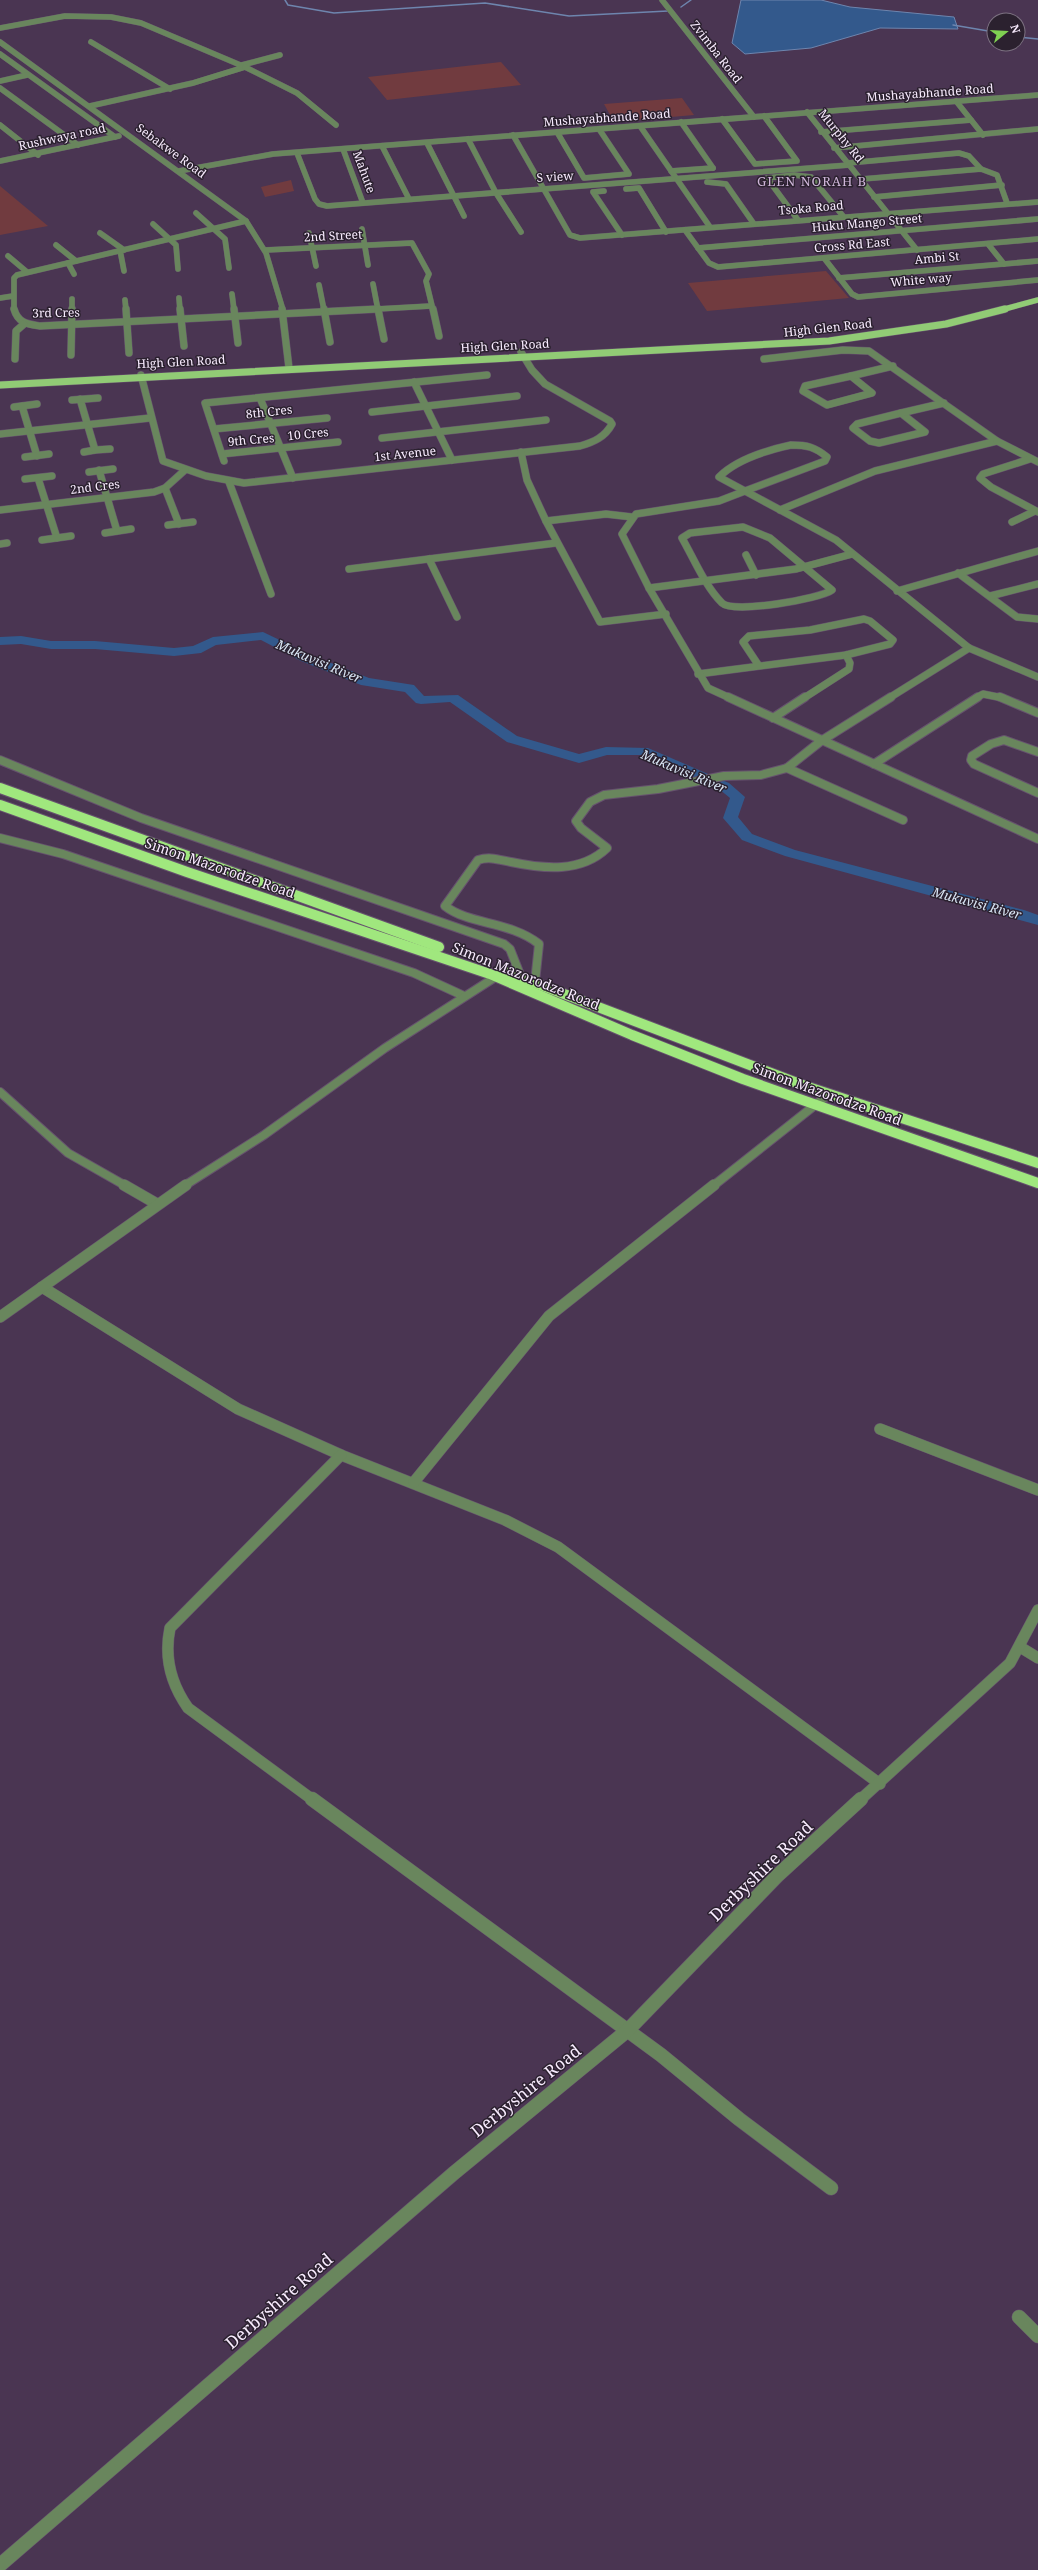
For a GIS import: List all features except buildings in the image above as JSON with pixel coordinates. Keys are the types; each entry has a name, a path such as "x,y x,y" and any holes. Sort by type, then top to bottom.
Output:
{"highway":[{"name":"Simon Mazorodze Road","path":"0,788 535,982 645,1027 829,1094 1038,1163"},
{"name":"Simon Mazorodze Road","path":"0,805 187,872 497,976 638,1037 814,1104 1038,1183"}],"main road":[{"name":"High Glen Road","path":"0,379 521,354 816,336 914,324 1008,308 1038,300"},
{"name":"High Glen Road","path":"0,384 289,366"}],"street":[{"name":"Zvimba Road","path":"662,0 754,117"},
{"path":"0,28 65,16 111,17 141,23 243,66 297,93 336,125"},
{"name":"Sebakwe Road","path":"0,42 48,75 246,221 266,250 282,312 289,366"},
{"path":"91,42 170,89"},
{"path":"0,54 115,137"},
{"path":"90,106 170,89 280,55"},
{"path":"0,81 12,78 48,75"},
{"path":"0,77 12,78"},
{"path":"0,88 78,146"},
{"name":"Mushayabhande Road","path":"179,171 244,158 297,153 681,122 958,103 1038,95"},
{"path":"958,103 983,134"},
{"name":"Murphy Rd","path":"809,114 821,132 862,179 874,197 917,250"},
{"path":"722,119 755,164 797,161 764,116"},
{"path":"821,132 971,120"},
{"path":"671,171 713,168 681,122"},
{"path":"0,125 38,154"},
{"path":"640,126 710,227"},
{"path":"557,132 584,178 629,174 599,129"},
{"path":"834,148 1038,129"},
{"name":"Rushwaya road","path":"0,161 78,146 129,134"},
{"path":"513,135 543,189"},
{"path":"468,139 496,193 521,232"},
{"path":"426,143 464,216"},
{"path":"382,146 409,199"},
{"name":"Mahute","path":"343,149 363,203"},
{"name":"S view","path":"297,153 315,199 320,204 327,206 543,189 553,190 959,153 969,156 981,169 996,174 1002,186"},
{"path":"862,179 981,169"},
{"path":"798,220 767,178 794,175 811,177 843,216"},
{"path":"681,187 703,182 726,184 754,224"},
{"path":"874,197 1002,186 1000,189 1007,200 1007,203"},
{"path":"622,235 592,192 639,188 666,232"},
{"name":"Tsoka Road","path":"543,189 570,235 587,238 886,212 1038,202"},
{"path":"1028,203 1038,210"},
{"path":"196,213 215,228 225,239 229,268"},
{"name":"Huku Mango Street","path":"698,248 1038,219"},
{"name":"3rd Cres","path":"246,221 27,272 14,278 13,296 16,316 24,324 72,324 236,316 282,312 431,306"},
{"path":"153,224 171,238 176,245 178,269"},
{"path":"362,229 363,245 368,265"},
{"name":"Cross Rd East","path":"685,230 709,263 718,267 1038,239"},
{"path":"100,233 122,250 124,271"},
{"path":"309,233 316,266"},
{"name":"2nd Street","path":"266,250 412,243 429,274 426,280 431,306"},
{"path":"988,244 1004,264"},
{"path":"56,245 76,261"},
{"path":"8,256 27,272"},
{"name":"White way","path":"824,258 838,278 852,294 861,297 1038,280"},
{"name":"Ambi St","path":"838,278 1038,261"},
{"path":"68,263 74,274"},
{"path":"373,284 384,339"},
{"path":"311,286 323,285 330,342"},
{"path":"232,294 236,316 238,344"},
{"path":"0,298 13,296"},
{"path":"180,298 180,318 184,346"},
{"path":"71,356 72,299"},
{"path":"125,300 129,353"},
{"path":"431,306 439,336"},
{"path":"15,359 16,331 24,324"},
{"path":"764,359 861,349 875,354 997,441 1038,462"},
{"name":"1st Avenue","path":"141,375 150,418 163,461 185,470 229,482 244,484 590,444 608,433 612,424 608,419 583,407 545,384 521,354"},
{"path":"850,375 872,393 827,405 802,391 805,386 850,375 893,366"},
{"path":"214,429 205,403 487,375"},
{"path":"414,382 452,460"},
{"path":"372,413 517,396"},
{"path":"72,400 98,398"},
{"path":"260,398 282,448 293,478"},
{"path":"80,399 95,450"},
{"path":"902,413 925,432 879,443 870,441 853,428 857,424 902,413 944,403"},
{"path":"14,407 37,404"},
{"path":"22,406 37,456"},
{"name":"8th Cres","path":"214,429 327,417"},
{"path":"0,434 150,418"},
{"path":"386,445 381,436 439,432 546,420"},
{"name":"9th Cres","path":"214,429 223,458 282,448"},
{"name":"10 Cres","path":"282,448 337,439 341,449"},
{"path":"780,510 875,471 997,441"},
{"path":"1038,677 969,648 829,535 744,492 720,479 718,475 788,444 807,445 827,457 825,461 744,492 714,502 641,512 632,517 622,534 649,588 666,614 698,674 708,688 718,694 1038,838"},
{"path":"84,452 110,449"},
{"path":"521,452 527,480 556,543 600,622 666,614"},
{"path":"25,458 49,454"},
{"path":"1030,459 983,474 980,478 991,487 1037,511"},
{"path":"89,472 113,469"},
{"path":"99,470 117,531"},
{"name":"2nd Cres","path":"0,510 154,492 165,488 185,470"},
{"path":"25,479 52,476"},
{"path":"38,478 57,538"},
{"path":"229,482 271,594"},
{"path":"165,488 179,524"},
{"path":"1012,522 1037,511"},
{"path":"546,521 606,514 632,517"},
{"path":"168,525 193,522"},
{"path":"743,527 749,528 770,538 804,567 832,588 832,590 828,593 800,600 732,607 723,604 707,582 682,538 685,535 743,527"},
{"path":"105,532 131,529"},
{"path":"42,540 71,536"},
{"path":"349,569 556,543"},
{"path":"897,591 958,573 1037,553"},
{"path":"649,588 707,582 804,567 852,554"},
{"path":"746,555 756,575"},
{"path":"429,559 457,617"},
{"path":"958,573 1017,617 1038,619"},
{"path":"990,596 1038,584"},
{"path":"698,674 846,655 890,644 893,640 870,620 864,619 810,630 745,638 743,642 759,666"},
{"path":"535,982 539,944 533,936 484,918 454,913 447,910 445,906 478,860 488,857 514,863 566,868 599,858 607,848 580,828 576,821 590,802 611,793 658,789 724,776 761,775 787,768 822,741 969,648"},
{"path":"773,718 849,669 850,663 846,655"},
{"path":"874,764 984,694 995,695 1038,713"},
{"path":"1038,752 1008,740 1000,739 972,756 971,760 974,764 1038,793"},
{"path":"0,760 141,818 504,944 510,949 521,977"},
{"path":"787,768 903,820"},
{"path":"0,838 63,854 414,973 464,996"},
{"path":"0,1317 157,1204 264,1136 385,1048 497,976"},
{"path":"0,1092 68,1153 157,1204"},
{"path":"414,1482 521,1348 549,1316 798,1120 814,1104 829,1094"},
{"path":"42,1287 238,1409 341,1455 414,1482 505,1520 558,1548 880,1784"},
{"path":"880,1429 1038,1490"},
{"path":"341,1455 170,1628 168,1648 177,1691 188,1708 628,2030 739,2119 831,2188"},
{"name":"Derbyshire Road","path":"0,2565 454,2173 628,2030 778,1875 880,1784 1010,1662 1020,1647 1038,1610"},
{"path":"1020,1647 1038,1658"},
{"path":"1020,2317 1038,2336"}],"shaded area":[{"path":"501,62 521,85 387,100 368,77"},
{"path":"682,98 694,115 614,122 604,104"},
{"path":"291,180 294,191 265,197 261,187"},
{"path":"0,186 48,226 0,235"},
{"path":"826,271 849,298 707,311 688,283"}],"water":[{"path":"741,0 821,0 850,7 954,17 958,29 880,28 811,48 745,54 732,43"}],"waterway":[{"path":"285,0 288,5 334,13 485,3 569,16 668,11"},
{"path":"681,7 691,0"},
{"path":"953,25 986,31"},
{"path":"1026,38 1038,39"},
{"name":"Mukuvisi River","path":"0,641 21,640 51,645 95,645 174,652 196,650 213,641 263,636 306,658 366,682 409,688 421,700 453,698 512,739 579,759 606,751 643,751 724,786 738,797 730,818 747,837 790,853 1019,913 1038,920"}],"district":[{"name":"GLEN NORAH B","path":"812,181"}]}
